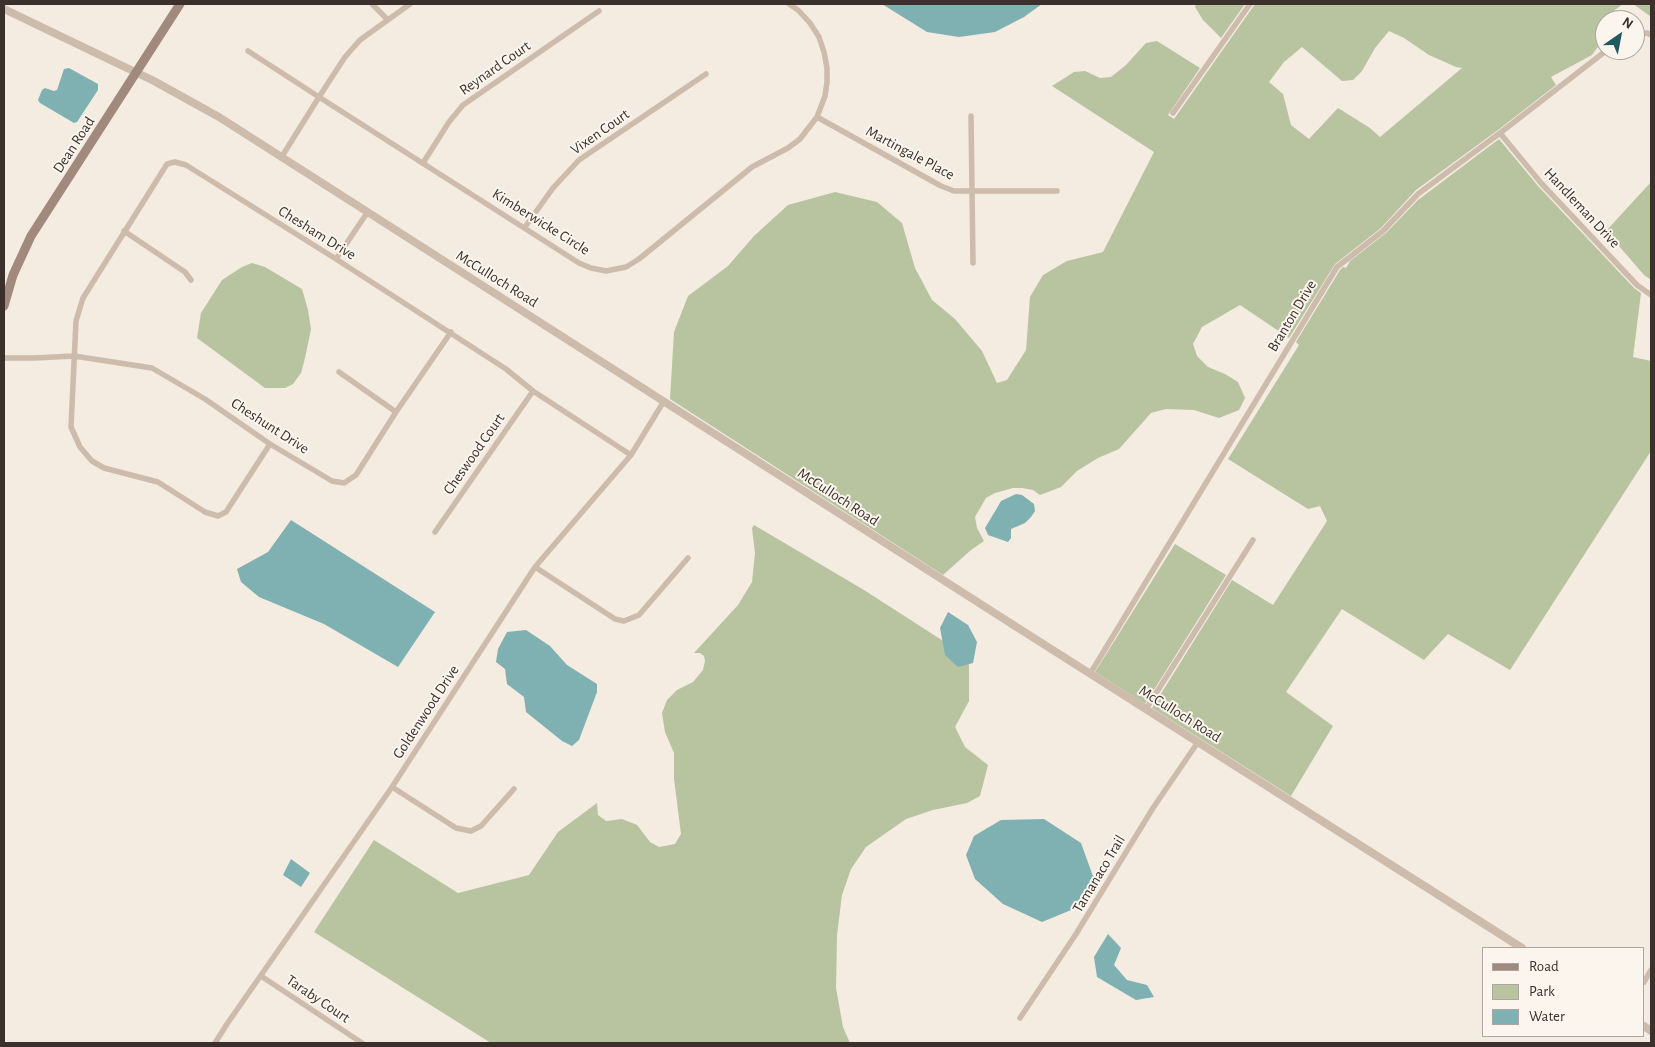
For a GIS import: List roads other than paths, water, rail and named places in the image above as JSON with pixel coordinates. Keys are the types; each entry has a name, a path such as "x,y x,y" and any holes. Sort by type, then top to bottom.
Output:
{"main road":[{"name":"Dean Road","path":"4,306 13,275 26,244 180,4"}],"street":[{"path":"372,4 387,20"},
{"path":"282,158 344,57 360,40 410,4"},
{"name":"Kimberwicke Circle","path":"248,51 579,263 606,271 626,267 639,258 752,167 788,148 800,139 817,117 828,82 824,52 819,37 810,23 798,10 789,4"},
{"path":"1173,114 1250,4"},
{"name":"McCulloch Road","path":"4,9 180,94 1520,947"},
{"name":"Reynard Court","path":"423,163 449,122 463,105 599,11"},
{"name":"Branton Drive","path":"1090,674 1337,267 1383,231 1418,194 1595,59"},
{"name":"Vixen Court","path":"525,227 553,188 579,160 706,74"},
{"path":"971,116 972,263"},
{"name":"Martingale Place","path":"817,117 941,186 954,191 1057,192"},
{"name":"Handleman Drive","path":"1500,133 1541,183 1637,285 1651,295"},
{"name":"Chesham Drive","path":"270,444 226,512 218,516 205,512 158,482 104,468 92,461 80,447 71,427 76,321 83,298 167,164 175,162 186,166 336,259 451,332 506,369 533,391 631,455"},
{"path":"336,259 367,213"},
{"path":"124,231 185,272 191,280"},
{"name":"Cheshunt Drive","path":"4,358 74,356 152,368 205,399 270,444 332,481 344,483 356,475 396,412 451,332"},
{"path":"339,372 396,412"},
{"name":"Cheswood Court","path":"435,532 533,391"},
{"name":"Goldenwood Drive","path":"215,1043 392,787 535,567 631,455 664,401"},
{"path":"1146,709 1253,540"},
{"path":"535,567 615,619 624,622 639,615 688,558"},
{"name":"Tamanaco Trail","path":"1020,1018 1076,934 1153,808 1198,742"},
{"path":"392,787 456,828 470,830 481,826 514,789"},
{"name":"Taraby Court","path":"261,976 362,1043"}],"water":[{"path":"882,4 1042,4 1024,17 995,32 959,37 927,32"},
{"path":"69,68 98,84 98,90 77,122 74,123 38,100 42,90 45,88 57,90 64,69"},
{"path":"1016,494 1022,495 1034,504 1035,511 1031,517 1025,523 1011,529 1011,538 1008,542 988,535 985,528 1001,501"},
{"path":"291,520 435,612 398,667 324,624 259,597 241,582 237,569 268,552"},
{"path":"948,612 968,625 977,642 973,663 958,667 945,655 940,628"},
{"path":"526,630 550,646 567,665 597,684 597,692 579,740 572,746 562,741 526,712 524,697 507,684 505,669 496,662 498,649 507,632"},
{"path":"1044,819 1081,843 1094,879 1076,908 1042,922 1003,904 975,879 966,855 974,836 1001,820"},
{"path":"291,859 310,873 301,887 283,875"},
{"path":"1108,934 1121,948 1114,965 1127,980 1147,985 1154,997 1136,1000 1097,977 1094,957"}]}
